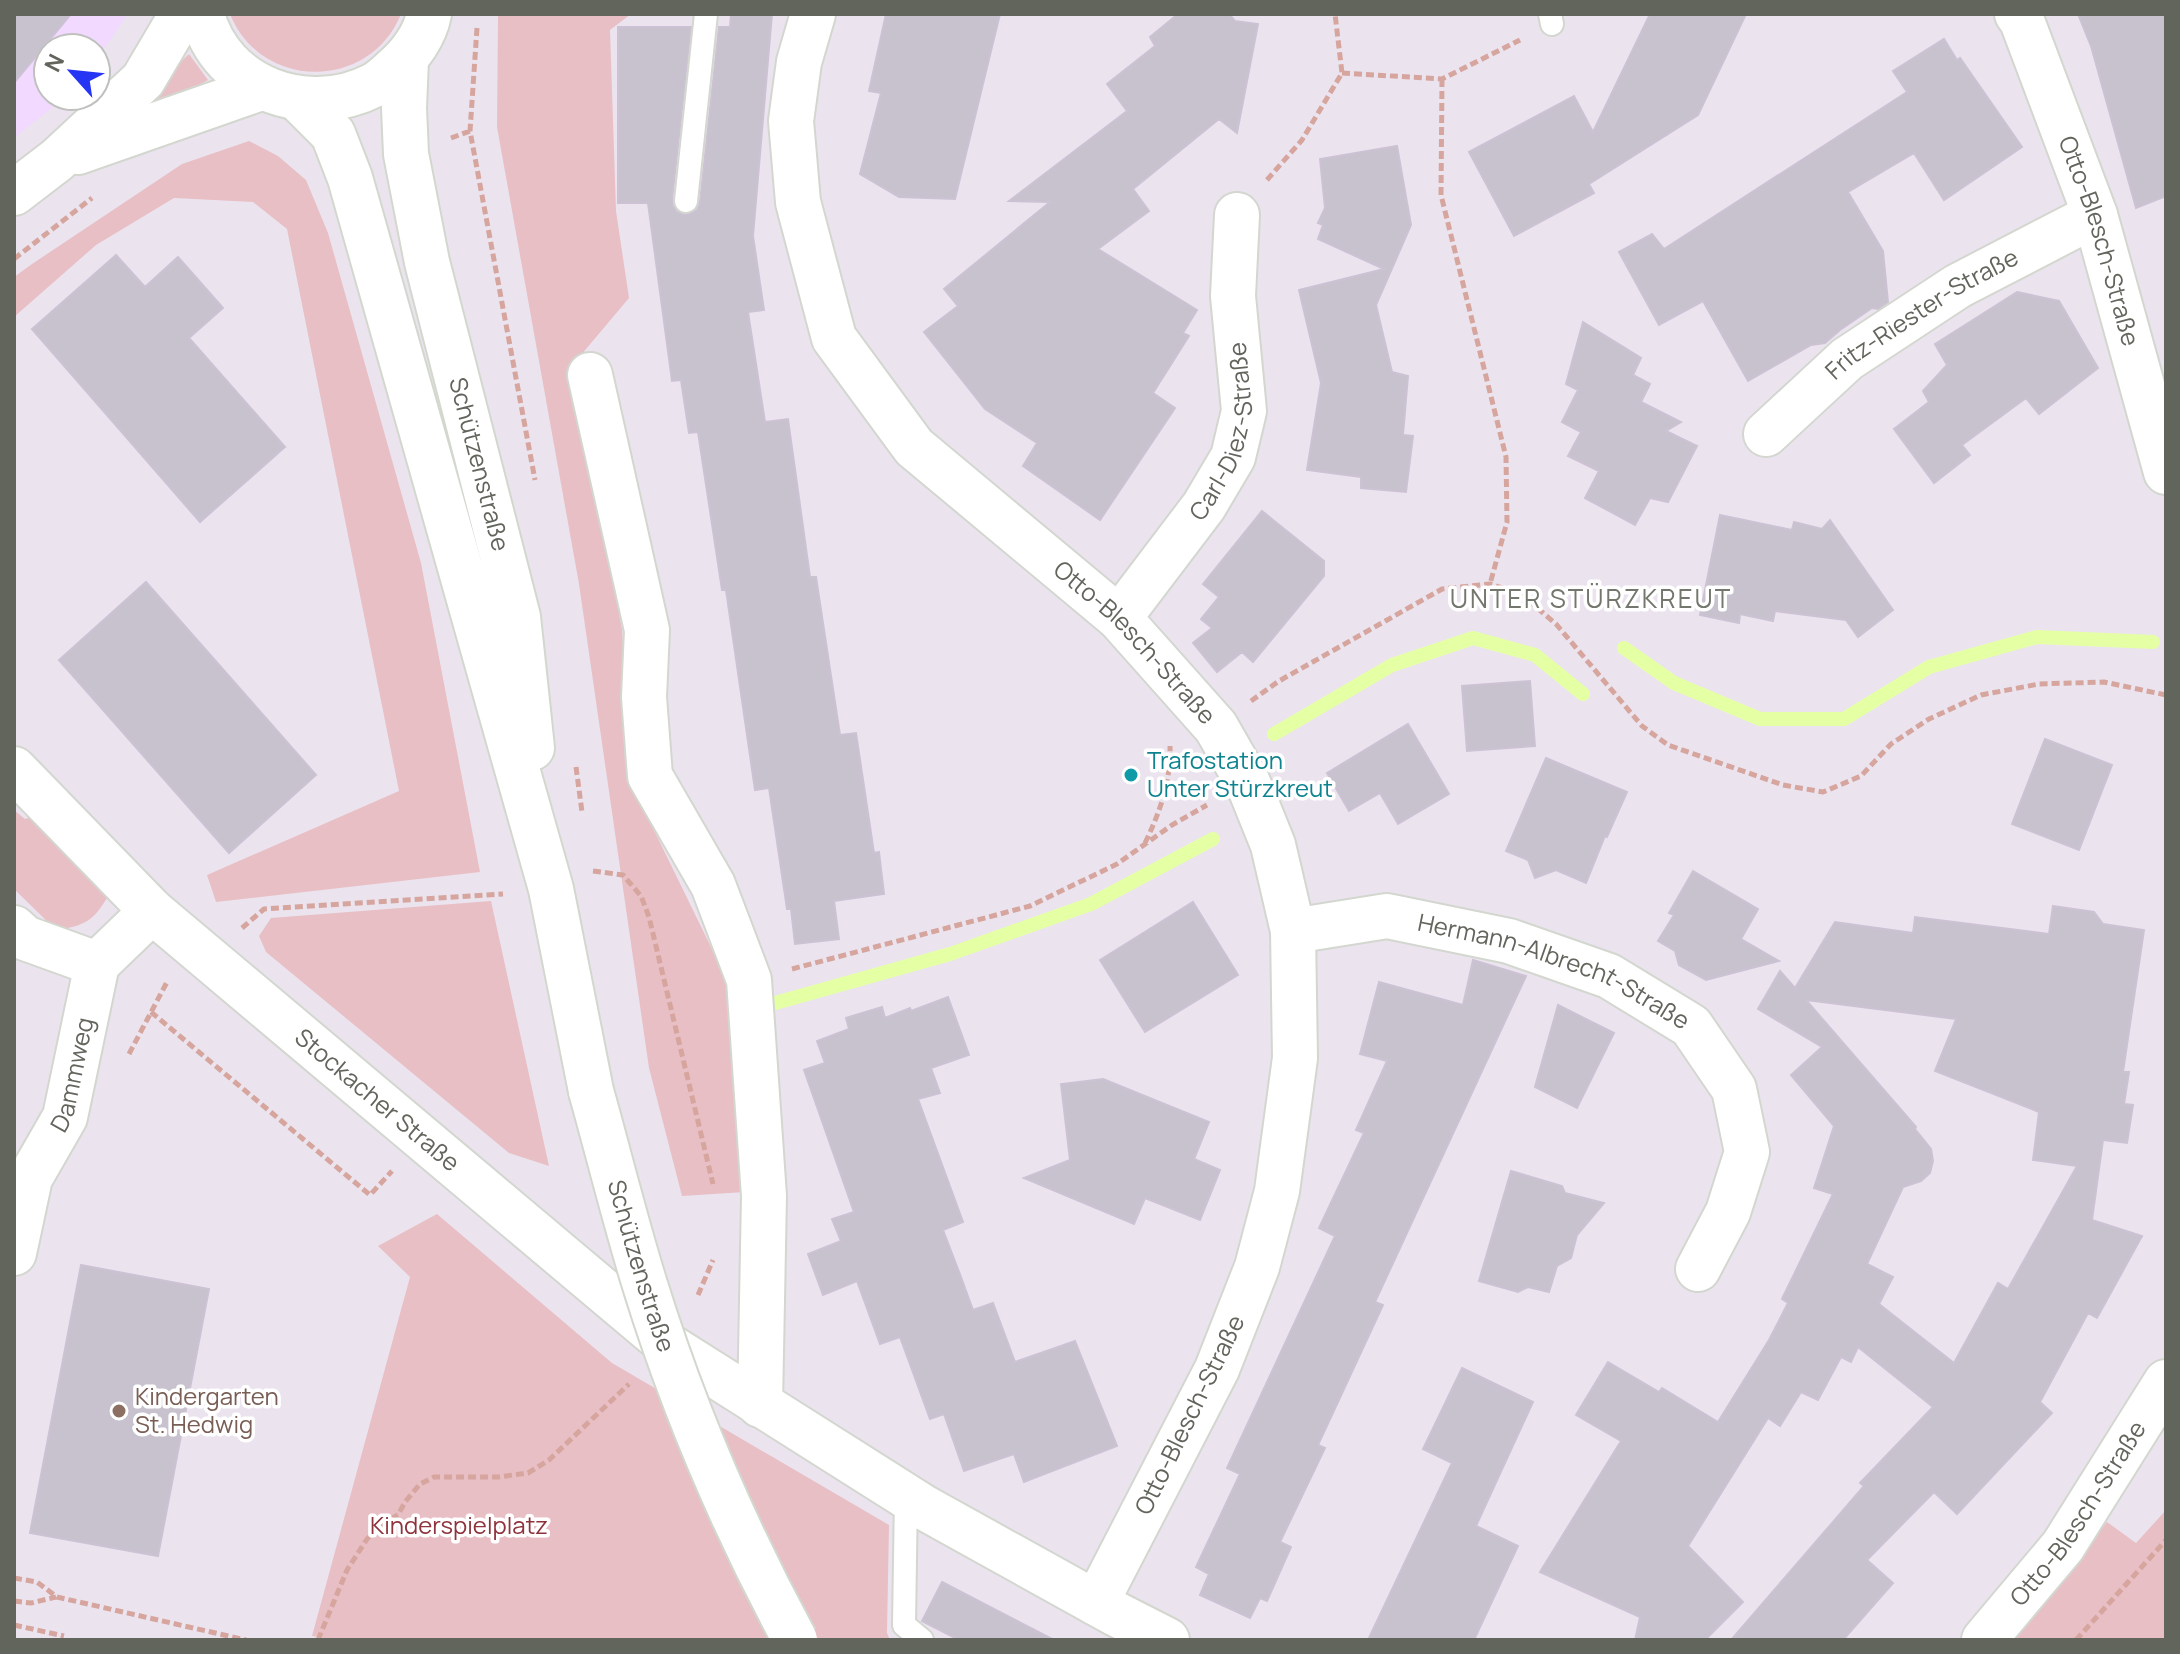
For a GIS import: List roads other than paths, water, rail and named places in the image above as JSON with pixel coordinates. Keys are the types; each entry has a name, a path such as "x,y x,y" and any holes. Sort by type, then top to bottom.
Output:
{"street":[{"path":"14,193 57,160 143,80 182,14"},
{"name":"Schützenstraße","path":"202,14 206,30 229,63 280,94 333,134 350,178 568,872"},
{"path":"57,160 171,118 280,94 339,98 376,84 406,59 427,25 429,14"},
{"name":"Otto-Blesch-Straße","path":"813,14 799,62 791,121 798,202 834,338 914,447 1119,618 1216,727 1248,783 1273,845 1293,931 1295,1058 1277,1191 1257,1267 1217,1369 1096,1603"},
{"name":"Otto-Blesch-Straße","path":"2017,14 2095,215 2166,472"},
{"name":"Schützenstraße","path":"406,59 406,154 427,262 518,617 568,872 591,1091 645,1285 675,1373 730,1509 795,1640"},
{"name":"Carl-Diez-Straße","path":"1119,618 1204,506 1233,457 1244,411 1233,296 1237,215"},
{"name":"Fritz-Riester-Straße","path":"1766,434 1847,359 1958,286 2095,215"},
{"path":"590,375 647,630 644,697 650,776 713,885 749,980 764,1196 760,1405 906,1495 1167,1640"},
{"name":"Stockacher Straße","path":"14,769 152,911 669,1346 760,1405"},
{"path":"14,928 25,938 97,964 152,911"},
{"name":"Hermann-Albrecht-Straße","path":"1293,931 1387,916 1509,941 1609,976 1691,1026 1734,1089 1747,1152 1728,1212 1698,1269"},
{"name":"Dammweg","path":"14,1253 22,1176 65,1117 97,964"},
{"name":"Otto-Blesch-Straße","path":"1984,1640 2063,1546 2166,1382"}],"lane":[{"path":"686,201 706,14"},
{"path":"906,1495 904,1625 922,1640"}],"waterway":[{"path":"1624,648 1674,683 1760,719 1844,719 1929,667 2037,637 2153,642"},
{"path":"1274,734 1392,665 1473,638 1535,655 1583,694"},
{"path":"768,1005 950,954 1091,904 1213,839"}],"place":[{"name":"Trafostation Unter Stürzkreut","path":"1131,775"},
{"name":"Kindergarten St. Hedwig","path":"119,1411"}],"district":[{"name":"UNTER STÜRZKREUT","path":"1591,599"}],"park label":[{"name":"Kinderspielplatz","path":"459,1526"}]}
